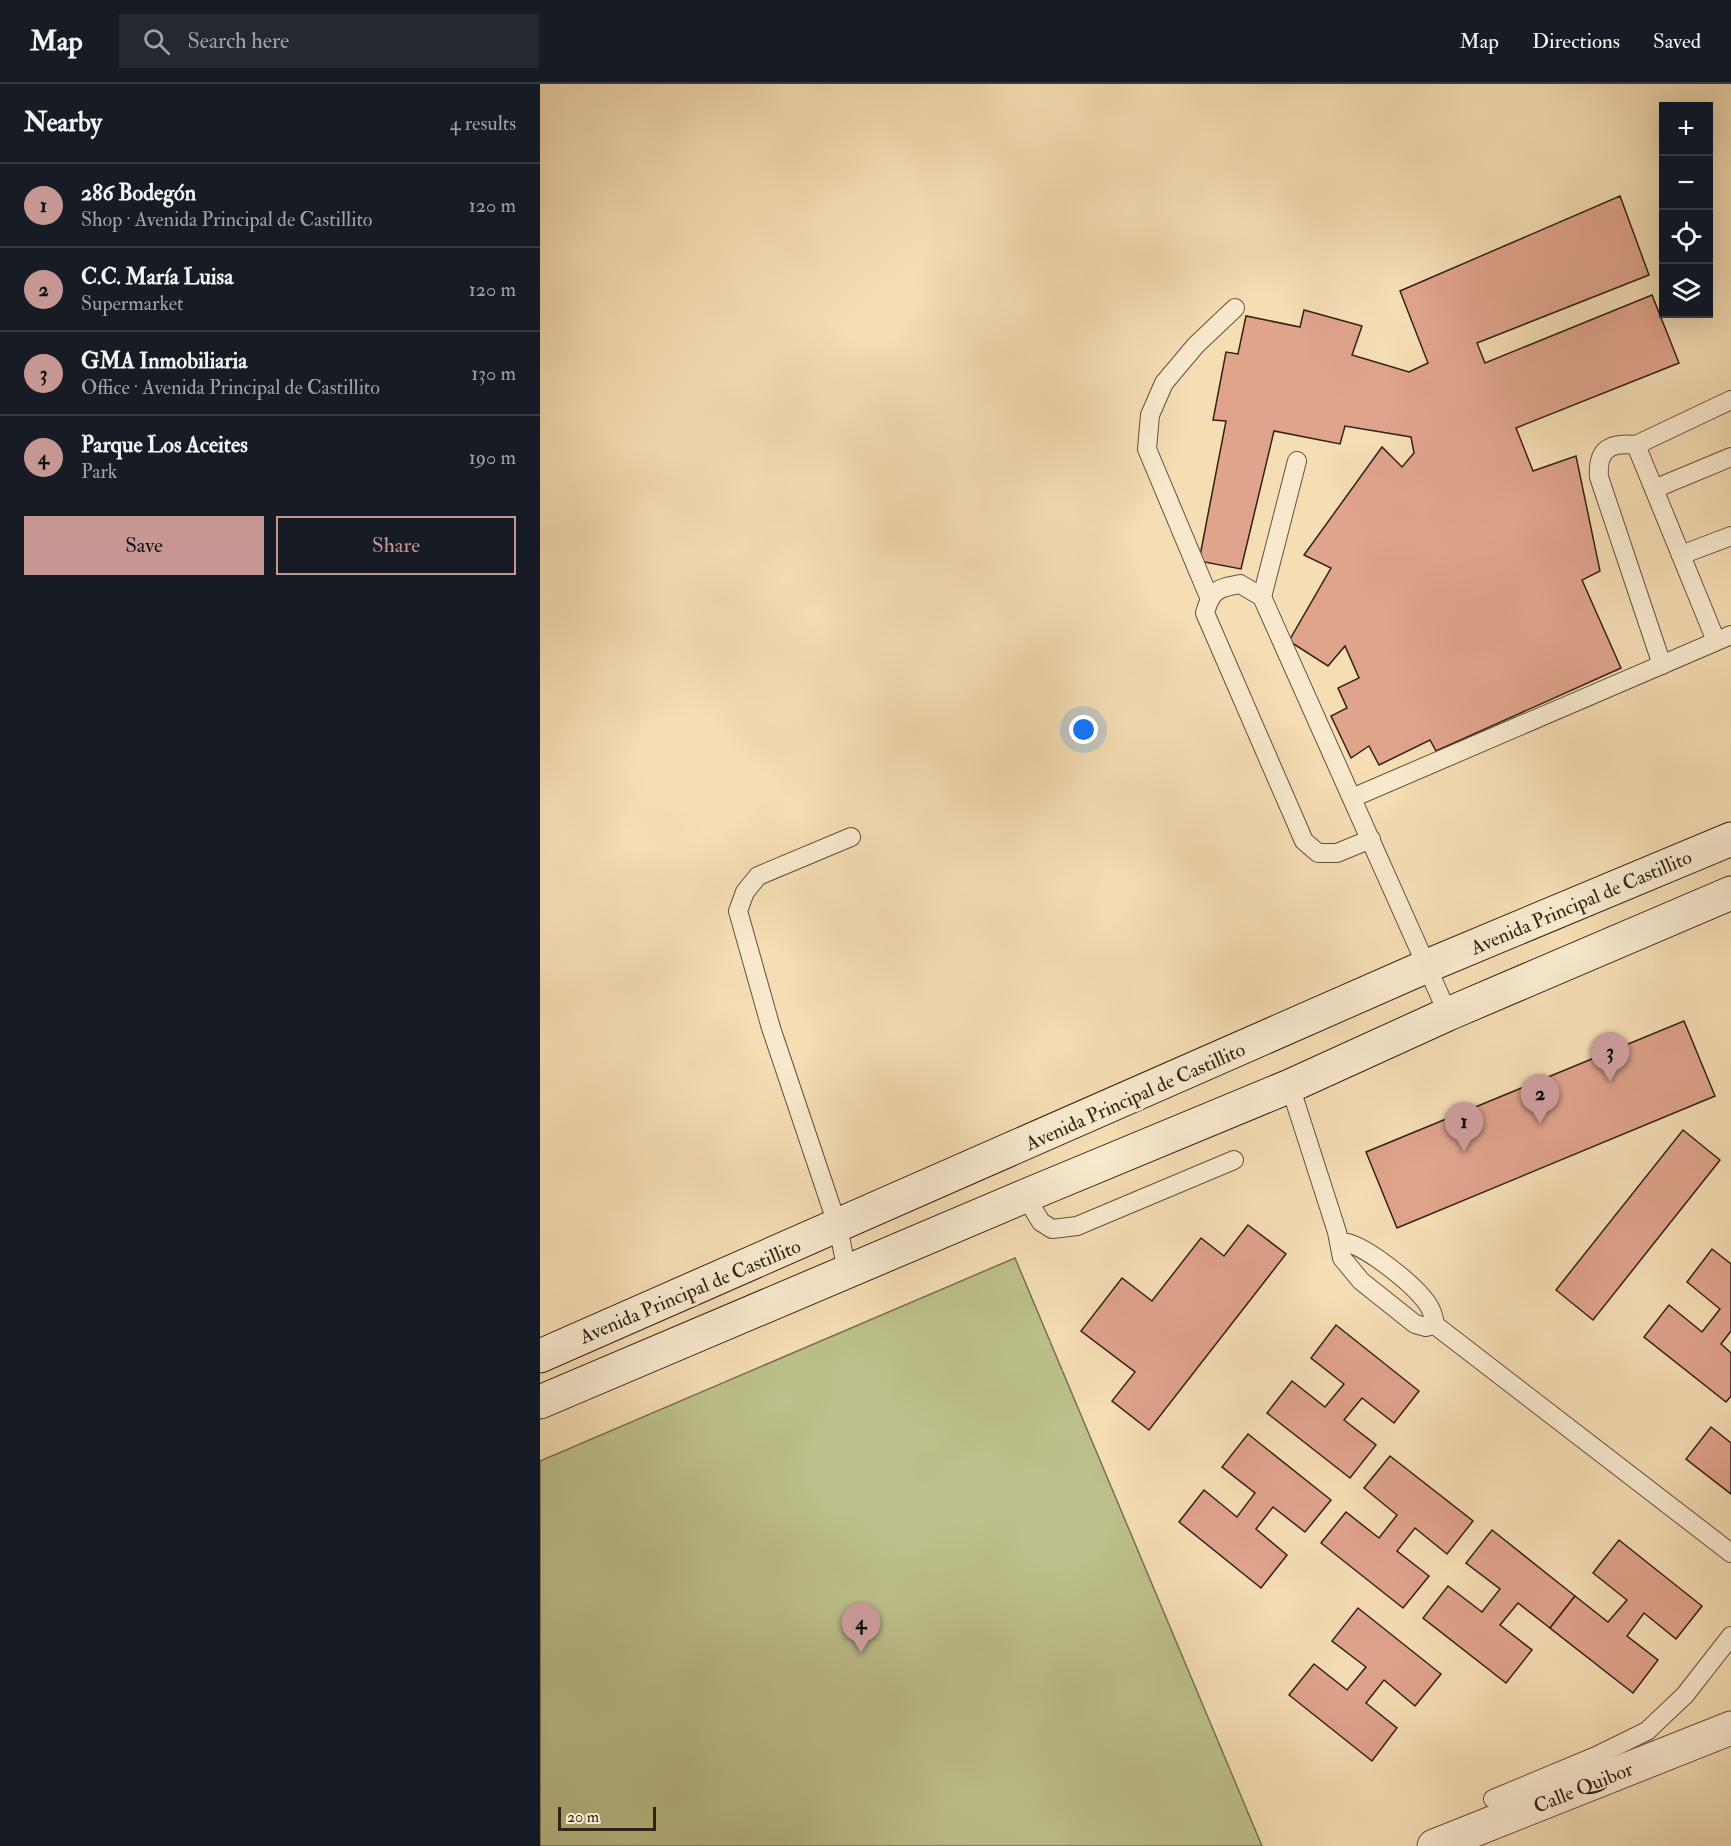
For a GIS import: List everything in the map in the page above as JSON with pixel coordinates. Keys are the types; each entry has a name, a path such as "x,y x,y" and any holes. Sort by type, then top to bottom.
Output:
{"main road":[{"name":"Avenida Principal de Castillito","path":"540,1356 838,1227 1427,966 1731,839"},
{"path":"540,1402 1024,1196 1290,1086 1449,1014 1731,893"},
{"name":"Calle Quibor","path":"1434,1846 1731,1728"}],"lane":[{"path":"1235,308 1196,345 1164,383 1150,416 1147,449 1209,597 1205,613 1304,841 1318,854 1337,853 1371,839"},
{"path":"1662,665 1599,477 1598,463 1605,451 1620,444 1636,445 1731,400"},
{"path":"1352,798 1724,638 1681,555 1636,445"},
{"path":"1654,489 1731,458"},
{"path":"1262,597 1297,461"},
{"path":"1681,555 1731,536"},
{"path":"1209,597 1221,588 1240,584 1262,597 1449,1014"},
{"path":"847,1271 838,1227 771,1028 738,911 745,892 758,876 851,837"},
{"path":"1290,1086 1340,1242 1339,1250 1342,1258 1361,1281 1415,1324 1426,1327 1435,1325"},
{"path":"1024,1196 1041,1222 1052,1229 1077,1226 1234,1160"},
{"path":"1340,1242 1363,1248 1429,1305 1435,1325 1731,1553"},
{"path":"1494,1799 1616,1747 1647,1731 1685,1695 1731,1636"}],"green space":[{"path":"1015,1258 1262,1846 540,1846 540,1461"}],"building":[{"path":"1620,196 1649,275 1477,343 1485,363 1652,295 1659,318 1661,318 1679,363 1516,428 1533,471 1576,456 1600,571 1582,580 1621,668 1436,751 1430,740 1379,765 1369,746 1351,758 1331,716 1347,708 1338,688 1359,678 1345,646 1328,666 1289,641 1331,568 1304,555 1382,447 1402,467 1414,453 1411,437 1345,426 1340,444 1274,431 1241,569 1199,561 1226,421 1213,420 1226,352 1238,354 1246,316 1300,327 1304,310 1362,326 1352,355 1409,372 1428,363 1400,291"},
{"path":"1684,1021 1715,1096 1397,1228 1366,1152"},
{"path":"1683,1130 1720,1160 1593,1320 1556,1290"},
{"path":"1248,1225 1286,1254 1149,1430 1112,1401 1135,1372 1081,1331 1122,1278 1152,1301 1201,1238 1224,1256"},
{"path":"1712,1249 1731,1264 1731,1331 1721,1344 1731,1353 1731,1396 1726,1402 1644,1337 1669,1305 1702,1332 1720,1309 1687,1282"},
{"path":"1336,1325 1419,1391 1394,1423 1362,1398 1344,1420 1376,1445 1350,1478 1267,1413 1292,1381 1325,1407 1344,1384 1311,1358"},
{"path":"1711,1427 1731,1443 1731,1494 1686,1459"},
{"path":"1248,1434 1331,1500 1305,1532 1273,1507 1256,1529 1287,1555 1261,1588 1179,1522 1204,1490 1237,1517 1255,1493 1222,1467"},
{"path":"1390,1456 1473,1521 1447,1554 1415,1528 1397,1551 1429,1576 1403,1608 1321,1543 1346,1512 1379,1538 1397,1515 1364,1488"},
{"path":"1492,1530 1575,1596 1550,1628 1518,1603 1500,1625 1532,1650 1506,1683 1423,1618 1448,1586 1482,1612 1500,1589 1466,1563"},
{"path":"1619,1540 1702,1606 1676,1639 1644,1613 1627,1636 1658,1660 1633,1693 1550,1628 1575,1596 1608,1622 1627,1600 1593,1573"},
{"path":"1358,1608 1441,1674 1415,1706 1384,1680 1366,1703 1397,1728 1372,1761 1289,1695 1314,1664 1347,1690 1366,1667 1332,1641"}],"place":[{"name":"GMA Inmobiliaria","path":"1610,1082"},
{"name":"C.C. María Luisa","path":"1540,1124"},
{"name":"286 Bodegón","path":"1464,1152"},
{"name":"Parque Los Aceites","path":"861,1653"}]}
